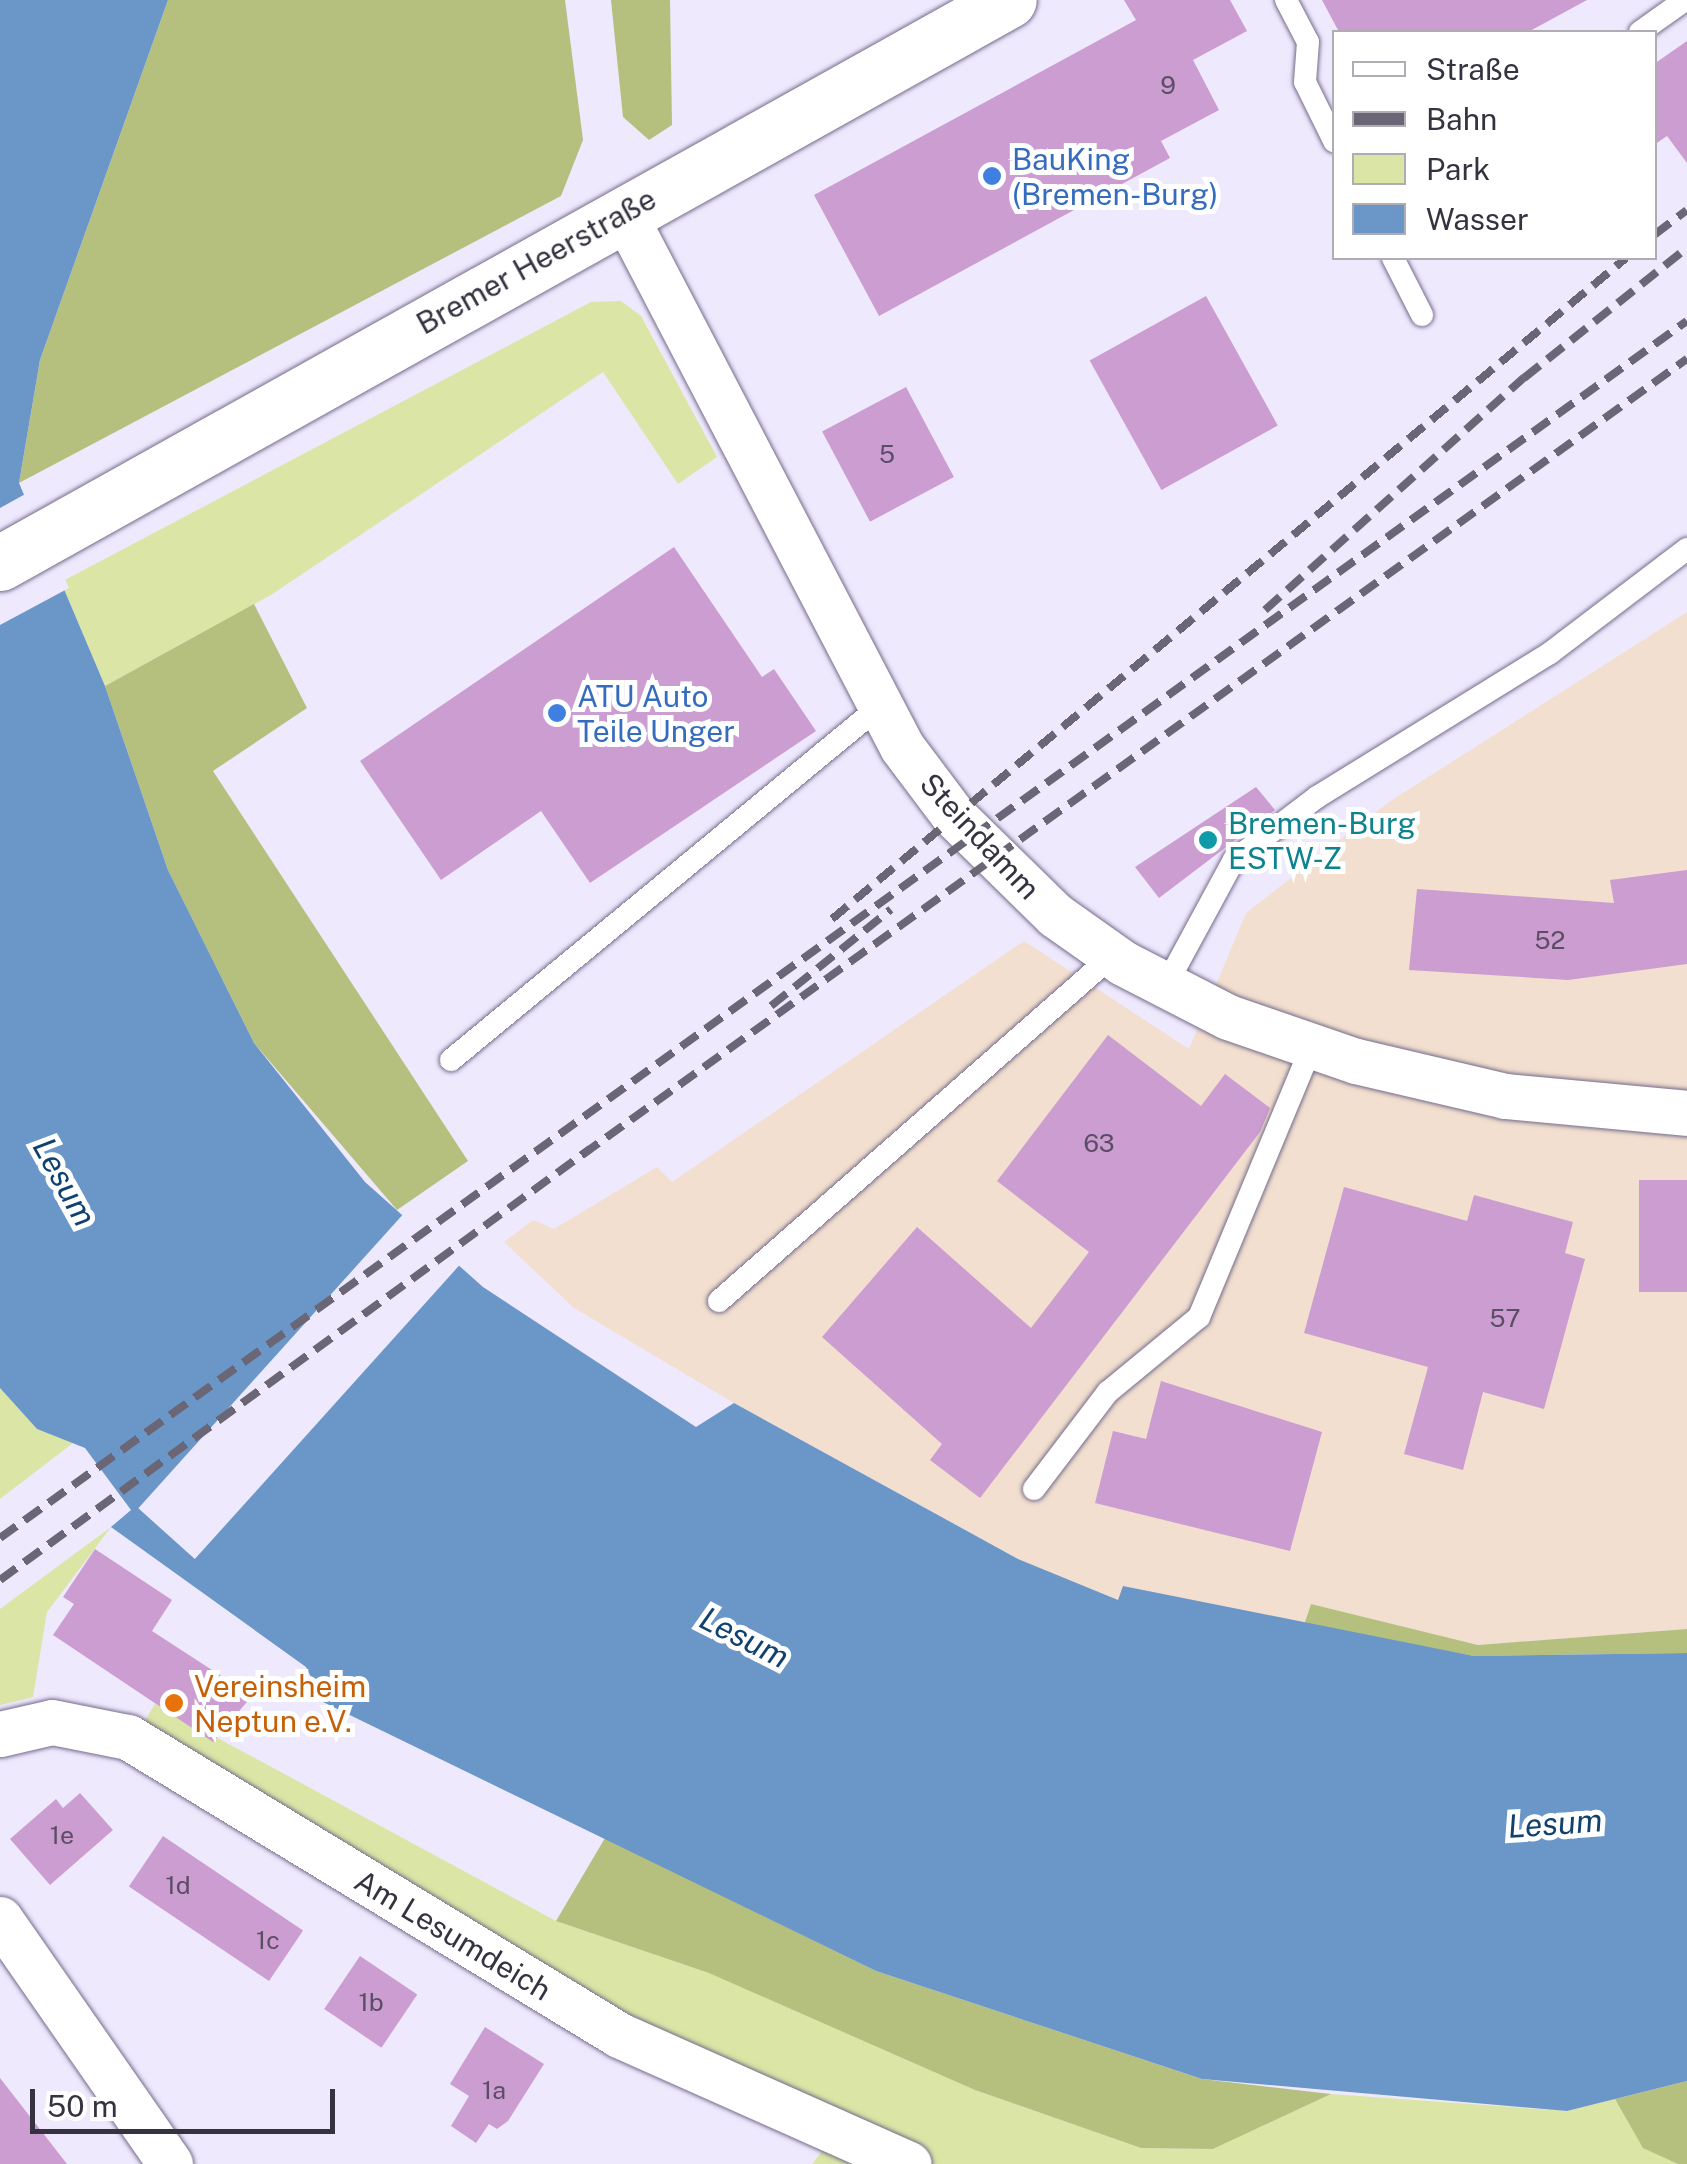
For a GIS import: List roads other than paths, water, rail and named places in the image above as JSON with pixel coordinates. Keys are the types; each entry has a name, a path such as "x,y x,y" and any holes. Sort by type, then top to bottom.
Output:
{"main road":[{"name":"Bremer Heerstraße","path":"0,562 1009,0"}],"street":[{"name":"Steindamm","path":"624,212 878,707 953,815 1010,876 1112,956 1166,985 1312,1046 1505,1096 1687,1113"},
{"name":"Am Lesumdeich","path":"0,1734 52,1722 128,1737 619,2035 909,2164"},
{"path":"0,1919 170,2164"}],"lane":[{"path":"1286,0 1308,42 1305,82 1332,138"},
{"path":"1643,30 1685,0"},
{"path":"1394,260 1422,315"},
{"path":"1166,985 1234,860 1316,797 1550,653 1687,549"},
{"path":"451,1060 878,707"},
{"path":"718,1300 1112,956"},
{"path":"1034,1489 1108,1392 1200,1317 1312,1046"}],"water":[{"name":"Lesum","path":"0,0 168,0 40,360 19,483 105,686 168,870 254,1043 365,1182 483,1287 696,1427 734,1403 1018,1559 1118,1600 1123,1586 1474,1656 1687,1653 1687,2081 1567,2111 1202,2079 876,1971 323,1702 306,1667 111,1527 131,1510 85,1448 37,1429 0,1388"}],"railway":[{"path":"1657,233 1687,210"},
{"path":"1265,610 1524,378 1687,248"},
{"path":"832,919 1624,260"},
{"path":"0,1538 1687,321"},
{"path":"582,1155 1687,359"},
{"path":"771,1006 891,909"},
{"path":"0,1580 590,1149"}],"place":[{"name":"BauKing (Bremen-Burg)","path":"992,176"},
{"name":"ATU Auto Teile Unger","path":"557,713"},
{"name":"Bremen-Burg ESTW-Z","path":"1208,840"},
{"name":"Vereinsheim Neptun e.V.","path":"174,1703"}]}
